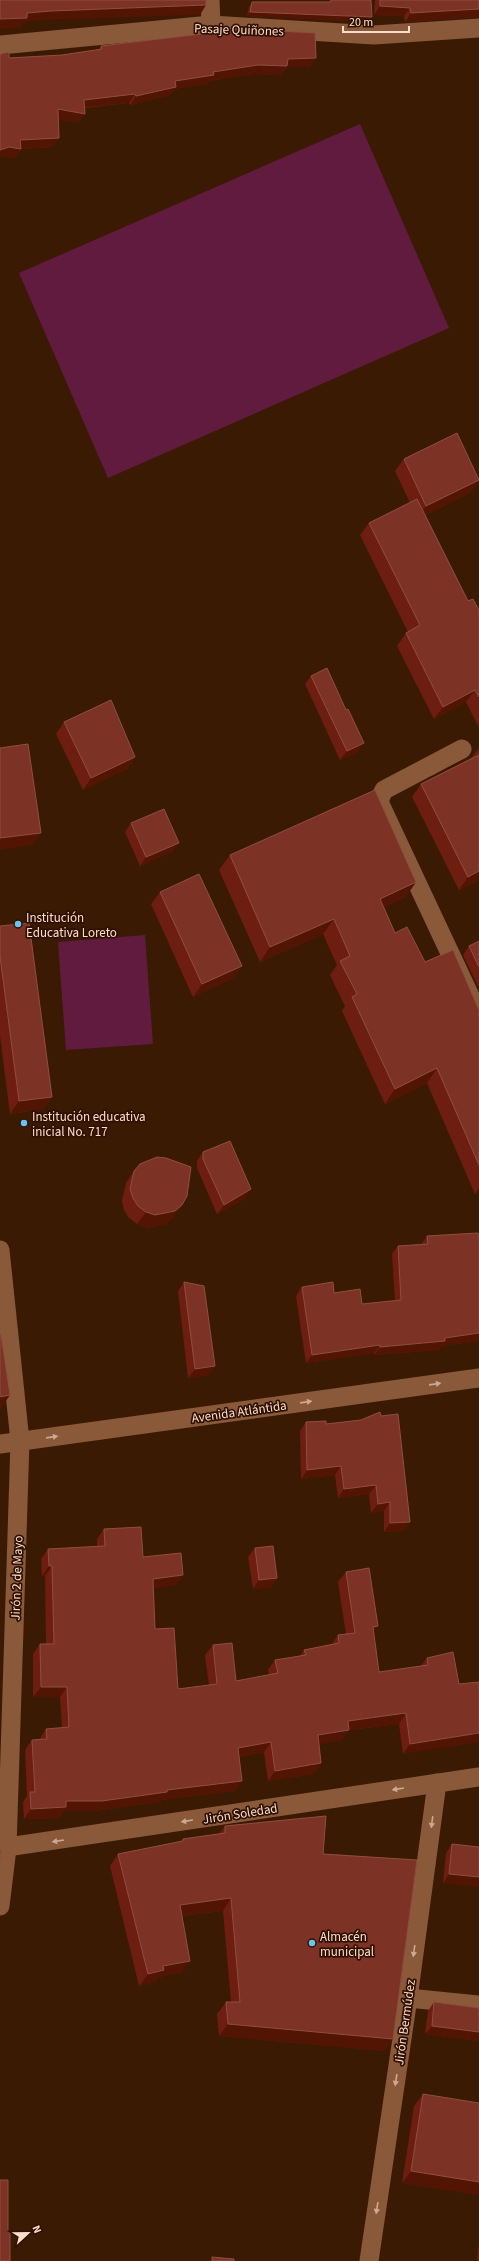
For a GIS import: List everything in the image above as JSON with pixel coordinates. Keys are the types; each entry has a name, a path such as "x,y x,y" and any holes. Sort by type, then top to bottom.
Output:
{"street":[{"path":"210,0 211,25"},
{"name":"Pasaje Quiñones","path":"0,45 211,25 374,35 479,28"},
{"path":"462,749 384,790 380,798 380,804 479,1015"},
{"name":"Jirón 2 de Mayo","path":"0,1250 20,1441 0,1906"},
{"name":"Avenida Atlántida","path":"0,1444 479,1378"},
{"name":"Jirón Soledad","path":"3,1848 479,1777"},
{"name":"Jirón Bermúdez","path":"369,2261 408,1998 437,1783"},
{"path":"408,1998 479,2005"}],"shaded area":[{"path":"360,124 449,328 108,478 19,273"},
{"path":"145,935 153,1044 66,1050 58,942"}],"building":[{"path":"0,0 206,0 206,5 51,11 27,13 27,18 0,19"},
{"path":"331,0 371,0 372,17 250,12 252,2 331,2"},
{"path":"380,0 479,0 479,9 411,13 410,8 380,6"},
{"path":"242,29 315,33 316,58 288,59 287,66 258,65 213,72 214,75 175,81 176,87 136,96 135,94 84,100 85,114 58,109 59,138 20,140 21,149 9,147 0,150 0,54 9,52 9,58 62,55 102,49 101,46"},
{"path":"457,433 479,480 426,506 404,459"},
{"path":"417,499 468,601 473,599 479,610 479,697 475,690 443,707 406,633 420,625 369,523"},
{"path":"327,668 346,710 348,709 364,743 347,751 311,676"},
{"path":"111,700 135,757 91,778 64,722"},
{"path":"28,744 41,833 0,838 0,748"},
{"path":"479,755 479,871 468,877 421,784"},
{"path":"375,790 416,882 380,899 395,933 407,927 425,962 453,950 479,1010 479,1165 437,1068 395,1089 352,997 357,994 340,961 350,956 334,919 270,947 230,855"},
{"path":"164,809 179,843 146,857 131,823"},
{"path":"199,874 242,966 202,984 160,892"},
{"path":"29,923 52,1097 19,1101 0,956 0,926"},
{"path":"479,941 479,967 469,946"},
{"path":"230,1141 251,1189 224,1205 203,1159 203,1152"},
{"path":"157,1157 166,1158 191,1167 187,1196 182,1205 175,1211 155,1215 146,1212 138,1206 130,1189 134,1171 140,1164"},
{"path":"478,1233 479,1333 445,1338 445,1341 380,1347 380,1345 312,1355 302,1287 333,1282 334,1293 360,1289 362,1304 401,1300 398,1246 428,1244 427,1236"},
{"path":"184,1282 204,1286 215,1366 195,1369"},
{"path":"0,1334 10,1395 0,1397"},
{"path":"380,1412 381,1416 398,1414 410,1522 390,1523 390,1502 378,1504 376,1485 344,1489 341,1466 307,1470 306,1422 326,1421 326,1424 361,1420"},
{"path":"141,1527 143,1557 181,1553 183,1575 153,1579 155,1629 174,1628 178,1689 217,1684 213,1645 232,1643 236,1681 278,1673 275,1660 306,1655 304,1650 339,1643 338,1635 355,1633 346,1572 369,1568 378,1626 373,1627 379,1672 428,1665 427,1658 453,1652 459,1684 479,1682 479,1733 410,1744 406,1713 348,1721 349,1730 318,1735 321,1763 275,1771 271,1742 238,1748 242,1781 167,1790 167,1792 102,1801 66,1801 66,1807 31,1809 30,1792 35,1792 32,1740 47,1739 46,1729 69,1727 67,1687 41,1687 40,1644 54,1644 52,1566 49,1566 48,1549 105,1546 104,1529"},
{"path":"273,1546 277,1578 259,1580 255,1548"},
{"name":"Almacén municipal","path":"326,1816 323,1854 417,1860 393,2039 228,2024 226,2002 240,2002 231,1898 180,1905 190,1961 163,1966 164,1970 148,1974 118,1854 183,1841 183,1839 225,1833 225,1826"},
{"path":"452,1844 479,1847 479,1877 449,1874"},
{"path":"434,2002 479,2008 479,2032 432,2026"},
{"path":"423,2094 479,2103 479,2182 411,2171"},
{"path":"0,2180 8,2180 8,2232 10,2232 10,2261 0,2261"},
{"path":"212,2257 234,2259 234,2261 212,2261"}],"place":[{"name":"Institución Educativa Loreto","path":"18,924"},
{"name":"Institución educativa inicial No. 717","path":"24,1123"},
{"name":"Almacén municipal","path":"312,1943"}]}
